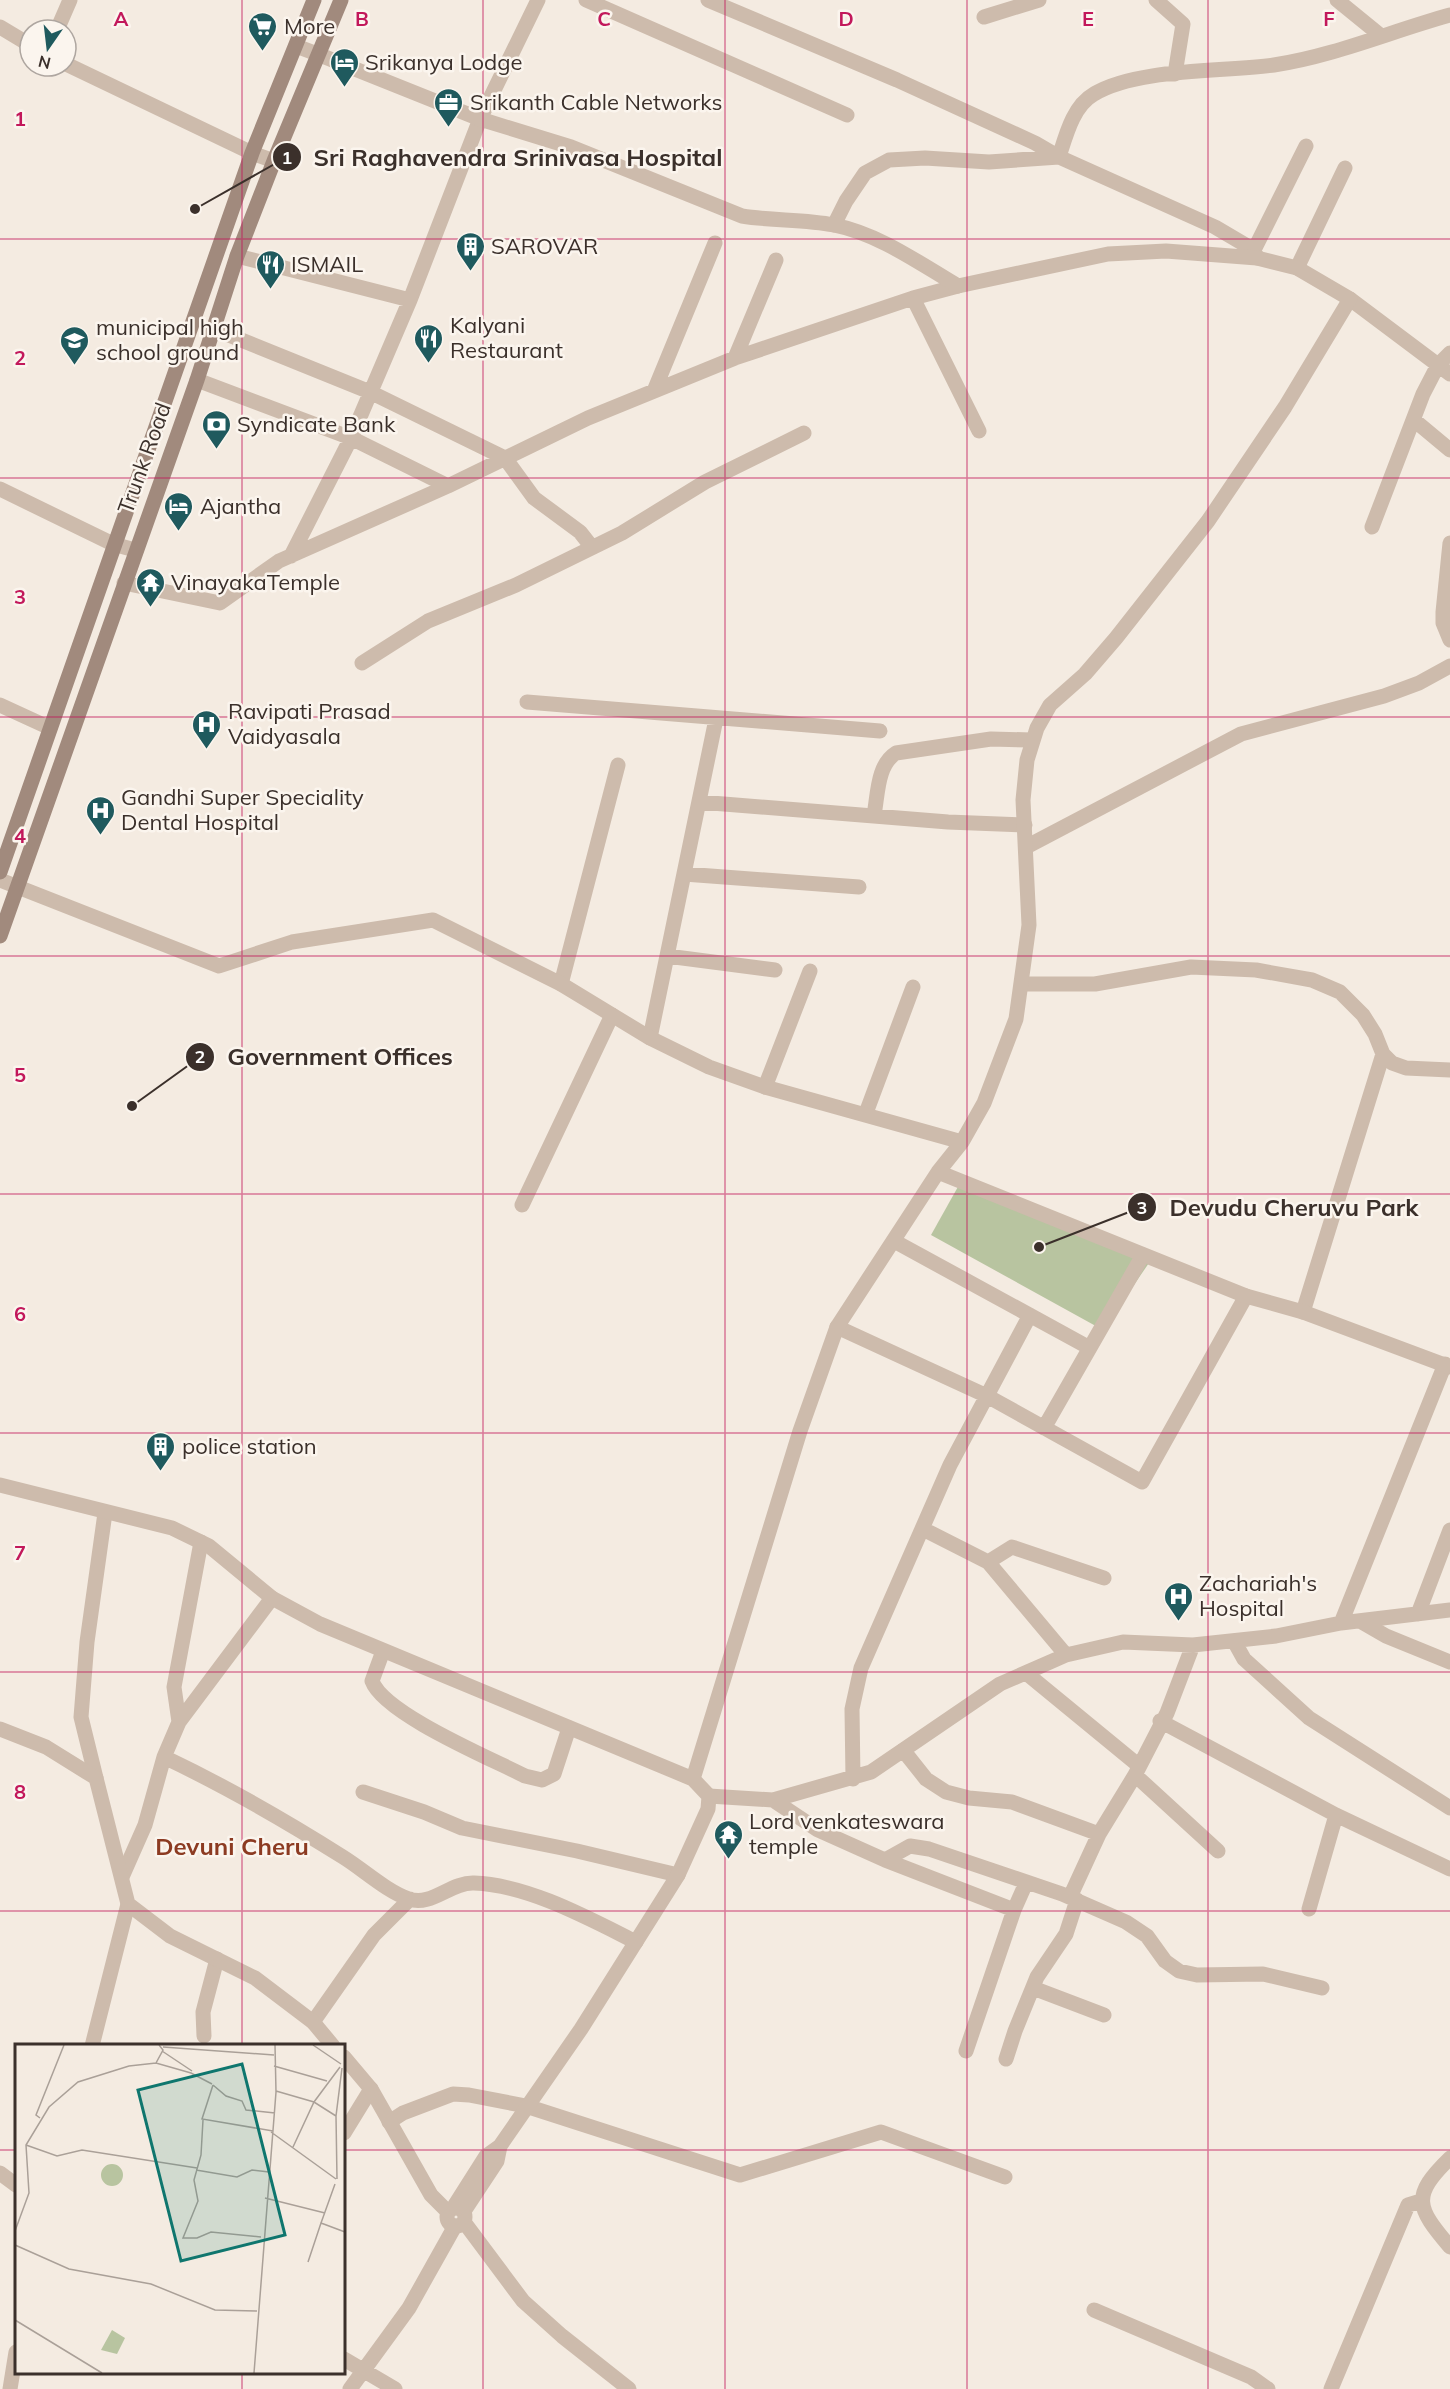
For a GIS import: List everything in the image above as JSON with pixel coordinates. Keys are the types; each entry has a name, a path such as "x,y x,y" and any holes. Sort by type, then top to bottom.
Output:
{"main road":[{"path":"0,872 113,544 166,403 252,153 314,0"},
{"name":"Trunk Road","path":"0,936 197,380 237,256 341,0"}],"street":[{"path":"62,18 70,0"},
{"path":"291,556 351,438 410,300 480,119 538,0"},
{"path":"586,0 847,115"},
{"path":"708,0 897,80 1035,142 1059,157 1215,227 1256,254 1297,268 1350,299 1444,370"},
{"path":"984,17 1009,4 1039,0"},
{"path":"1156,0 1183,24 1175,74"},
{"path":"1337,0 1380,35"},
{"path":"1059,157 1069,127 1082,104 1094,94 1132,81 1209,69 1272,65 1310,58 1450,15"},
{"path":"0,27 18,38"},
{"path":"296,46 480,119 571,147 742,216 834,225 872,237 958,285"},
{"path":"78,70 252,153 274,161"},
{"path":"1256,254 1306,146"},
{"path":"834,225 846,201 865,174 889,160 925,158 989,162 1059,157"},
{"path":"1297,268 1345,168"},
{"path":"654,391 715,243"},
{"path":"124,583 220,603 279,561 448,486 588,418 735,358 913,297 958,285 1108,254 1166,251 1256,254"},
{"path":"237,256 410,300"},
{"path":"735,358 776,260"},
{"path":"913,297 979,431"},
{"path":"693,1779 776,1506 837,1327 938,1172 962,1142 984,1103 1017,1019 1029,925 1023,800 1031,740 1050,705 1093,665 1208,521 1285,407 1350,299"},
{"path":"214,329 370,392 505,458 534,498 580,532 591,546"},
{"path":"1372,527 1423,394 1444,370 1450,354"},
{"path":"197,380 351,438 448,486"},
{"path":"1414,420 1450,450"},
{"path":"362,663 428,621 516,585 591,546 622,533 705,482 804,433"},
{"path":"0,489 113,544 135,550"},
{"path":"1450,543 1443,612 1443,623 1450,640"},
{"path":"1026,847 1241,734 1384,696 1450,666"},
{"path":"527,702 880,731"},
{"path":"0,705 50,728"},
{"path":"650,1038 716,719"},
{"path":"874,815 882,768 887,758 896,753 991,739 1031,740"},
{"path":"561,984 618,765"},
{"path":"699,802 948,822 1024,825"},
{"path":"684,874 860,887"},
{"path":"0,880 219,966 292,942 432,920 561,984 650,1038 709,1067 765,1087 866,1113 962,1142"},
{"path":"667,956 775,970"},
{"path":"1023,984 1095,984 1191,967 1256,970 1312,980 1340,992 1363,1016 1375,1034 1383,1054 1392,1063 1406,1068 1450,1070"},
{"path":"765,1087 810,971"},
{"path":"866,1113 913,987"},
{"path":"522,1205 612,1015"},
{"path":"1303,1312 1383,1054"},
{"path":"938,1172 1246,1296 1303,1312 1447,1365 1341,1623"},
{"path":"894,1240 1088,1347"},
{"path":"1044,1428 1088,1347 1143,1255"},
{"path":"837,1327 987,1396 1142,1482 1246,1296"},
{"path":"853,1779 852,1710 861,1668 950,1465 1030,1315"},
{"path":"0,1485 172,1528 201,1542 272,1598 320,1624 693,1779 709,1796 773,1800 871,1772 1000,1684 1066,1655 1123,1642 1193,1645 1234,1641 1276,1636 1341,1623 1450,1610"},
{"path":"93,2044 128,1904 81,1717 87,1642 105,1513"},
{"path":"923,1529 988,1562 1066,1655"},
{"path":"1418,1614 1450,1530"},
{"path":"179,1722 174,1687 201,1542"},
{"path":"988,1562 1012,1547 1104,1578"},
{"path":"122,1877 145,1825 164,1757 179,1722 272,1598"},
{"path":"1360,1621 1386,1636 1450,1662"},
{"path":"1234,1641 1244,1659 1309,1718 1450,1808"},
{"path":"1006,2059 1033,1988 1046,1962 1066,1934 1073,1899 1099,1834 1137,1770 1160,1721 1167,1713 1193,1645"},
{"path":"383,1651 372,1681 392,1703 414,1720 525,1776 542,1780 554,1774 568,1728"},
{"path":"1026,1672 1137,1770 1218,1851"},
{"path":"1160,1721 1336,1815 1450,1869"},
{"path":"0,1729 46,1746 96,1778"},
{"path":"903,1750 926,1779 946,1792 969,1798 1012,1802 1099,1834"},
{"path":"164,1757 196,1772 333,1850 410,1899 425,1899 465,1883 479,1883 525,1893 555,1904 636,1942"},
{"path":"363,1792 471,1831 576,1851 678,1875"},
{"path":"350,2389 409,2308 486,2156 500,2146 581,2029 678,1875 708,1809 709,1796"},
{"path":"773,1800 818,1830 885,1860 1014,1910"},
{"path":"1309,1909 1336,1815"},
{"path":"885,1860 910,1846 929,1848 981,1864 1126,1922 1147,1936 1165,1961 1179,1971 1197,1975 1256,1973 1322,1988"},
{"path":"966,2051 1014,1910 1026,1883"},
{"path":"313,2022 374,1935 410,1899"},
{"path":"128,1904 170,1936 255,1978 313,2022 331,2044"},
{"path":"204,2036 202,2012 218,1959"},
{"path":"1033,1988 1104,2015"},
{"path":"345,2058 370,2089 431,2195 457,2216 523,2301 562,2336 629,2389"},
{"path":"345,2131 370,2089"},
{"path":"389,2122 403,2113 453,2094 469,2095 526,2106 740,2175 881,2132 1005,2177"},
{"path":"1450,2158 1423,2188 1421,2201 1434,2228 1450,2247"},
{"path":"0,2173 15,2184"},
{"path":"1331,2389 1408,2205 1421,2201"},
{"path":"1094,2310 1251,2377 1268,2389"},
{"path":"10,2389 15,2358"},
{"path":"345,2360 362,2372 394,2389"}],"green space":[{"path":"964,1176 1151,1260 1103,1330 931,1235"}],"place":[{"name":"More","path":"263,52"},
{"name":"Srikanya Lodge","path":"344,88"},
{"name":"Srikanth Cable Networks","path":"449,128"},
{"name":"Sri Raghavendra Srinivasa Hospital","path":"195,209"},
{"name":"SAROVAR","path":"470,272"},
{"name":"ISMAIL","path":"270,290"},
{"name":"Kalyani Restaurant","path":"429,364"},
{"name":"municipal high school ground","path":"75,366"},
{"name":"Syndicate Bank","path":"216,450"},
{"name":"Ajantha","path":"179,532"},
{"name":"VinayakaTemple","path":"150,608"},
{"name":"Ravipati Prasad Vaidyasala","path":"207,750"},
{"name":"Gandhi Super Speciality Dental Hospital","path":"100,836"},
{"name":"Government Offices","path":"132,1106"},
{"name":"Devudu Cheruvu Park","path":"1039,1247"},
{"name":"police station","path":"161,1472"},
{"name":"Zachariah's Hospital","path":"1178,1622"},
{"name":"Lord venkateswara temple","path":"728,1860"}],"district":[{"name":"Devuni Cheru","path":"232,1846"}]}
